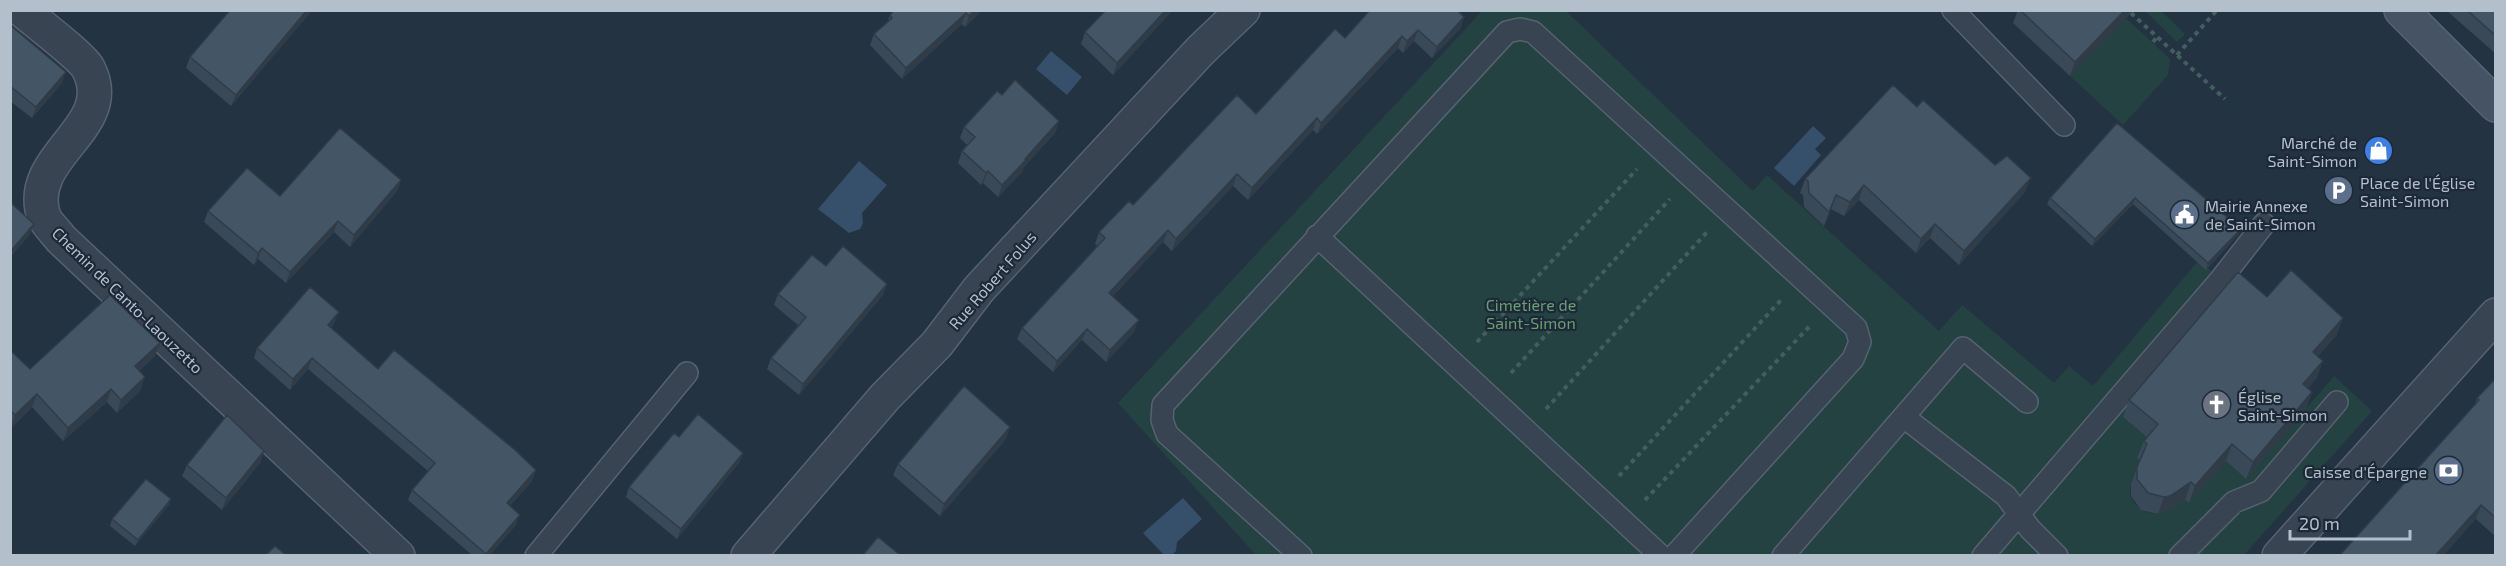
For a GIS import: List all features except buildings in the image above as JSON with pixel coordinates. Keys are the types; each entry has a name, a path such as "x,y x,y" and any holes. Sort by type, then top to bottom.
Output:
{"street":[{"name":"Chemin de Canto-Laouzetto","path":"22,10 87,66 95,84 95,103 88,118 48,170 41,194 44,218 61,239 398,555"},
{"name":"Rue Robert Folus","path":"748,555 885,397 937,344 979,289 1201,50 1243,10"},
{"path":"2401,10 2495,103"},
{"path":"2279,555 2496,315"}],"lane":[{"path":"1953,10 2064,125"},
{"path":"1301,555 1167,434 1162,420 1163,405 1507,32 1520,29 1533,32 1856,328 1860,342 1853,359 1674,555"},
{"path":"1983,555 2221,279 2264,224"},
{"path":"1317,236 1661,555"},
{"path":"1783,555 1963,348 2027,402"},
{"path":"536,555 687,373"},
{"path":"2180,555 2234,502 2261,491 2337,402"},
{"path":"1904,417 2006,496 2030,529 2057,555"}],"path":[{"path":"2177,55 2217,10"},
{"path":"2131,13 2225,99"},
{"path":"2152,42 2157,37"},
{"path":"1456,365 1658,146"},
{"path":"1490,397 1690,176"},
{"path":"1527,431 1727,210"},
{"path":"1599,498 1802,277"},
{"path":"1625,522 1830,304"}],"green space":[{"name":"Cimetière de Saint-Simon","path":"1565,10 1753,191 1767,175 1939,331 1962,305 2054,383 2069,366 2093,386 2199,260 2229,287 2152,441 2145,464 2131,484 2133,501 2146,512 2158,514 2182,497 2188,503 2226,461 2246,479 2334,376 2372,411 2244,555 1257,556 1118,403 1482,11"},
{"path":"2145,11 2161,11 2185,34 2177,42"},
{"path":"2126,18 2170,59 2168,75 2123,125 2070,76"}],"water":[{"path":"1051,51 1082,77 1067,95 1036,69"},
{"path":"1813,126 1826,138 1815,149 1821,155 1794,186 1774,168"},
{"path":"859,161 887,185 862,213 863,223 860,229 849,233 818,209"},
{"path":"1183,498 1202,519 1177,542 1176,551 1172,555 1164,555 1143,533"}],"place":[{"name":"Marché de Saint-Simon","path":"2378,151"},
{"name":"Place de l'Église Saint-Simon","path":"2339,191"},
{"name":"Mairie Annexe de Saint-Simon","path":"2184,214"},
{"name":"Église Saint-Simon","path":"2217,405"},
{"name":"Caisse d'Épargne","path":"2448,471"}]}
